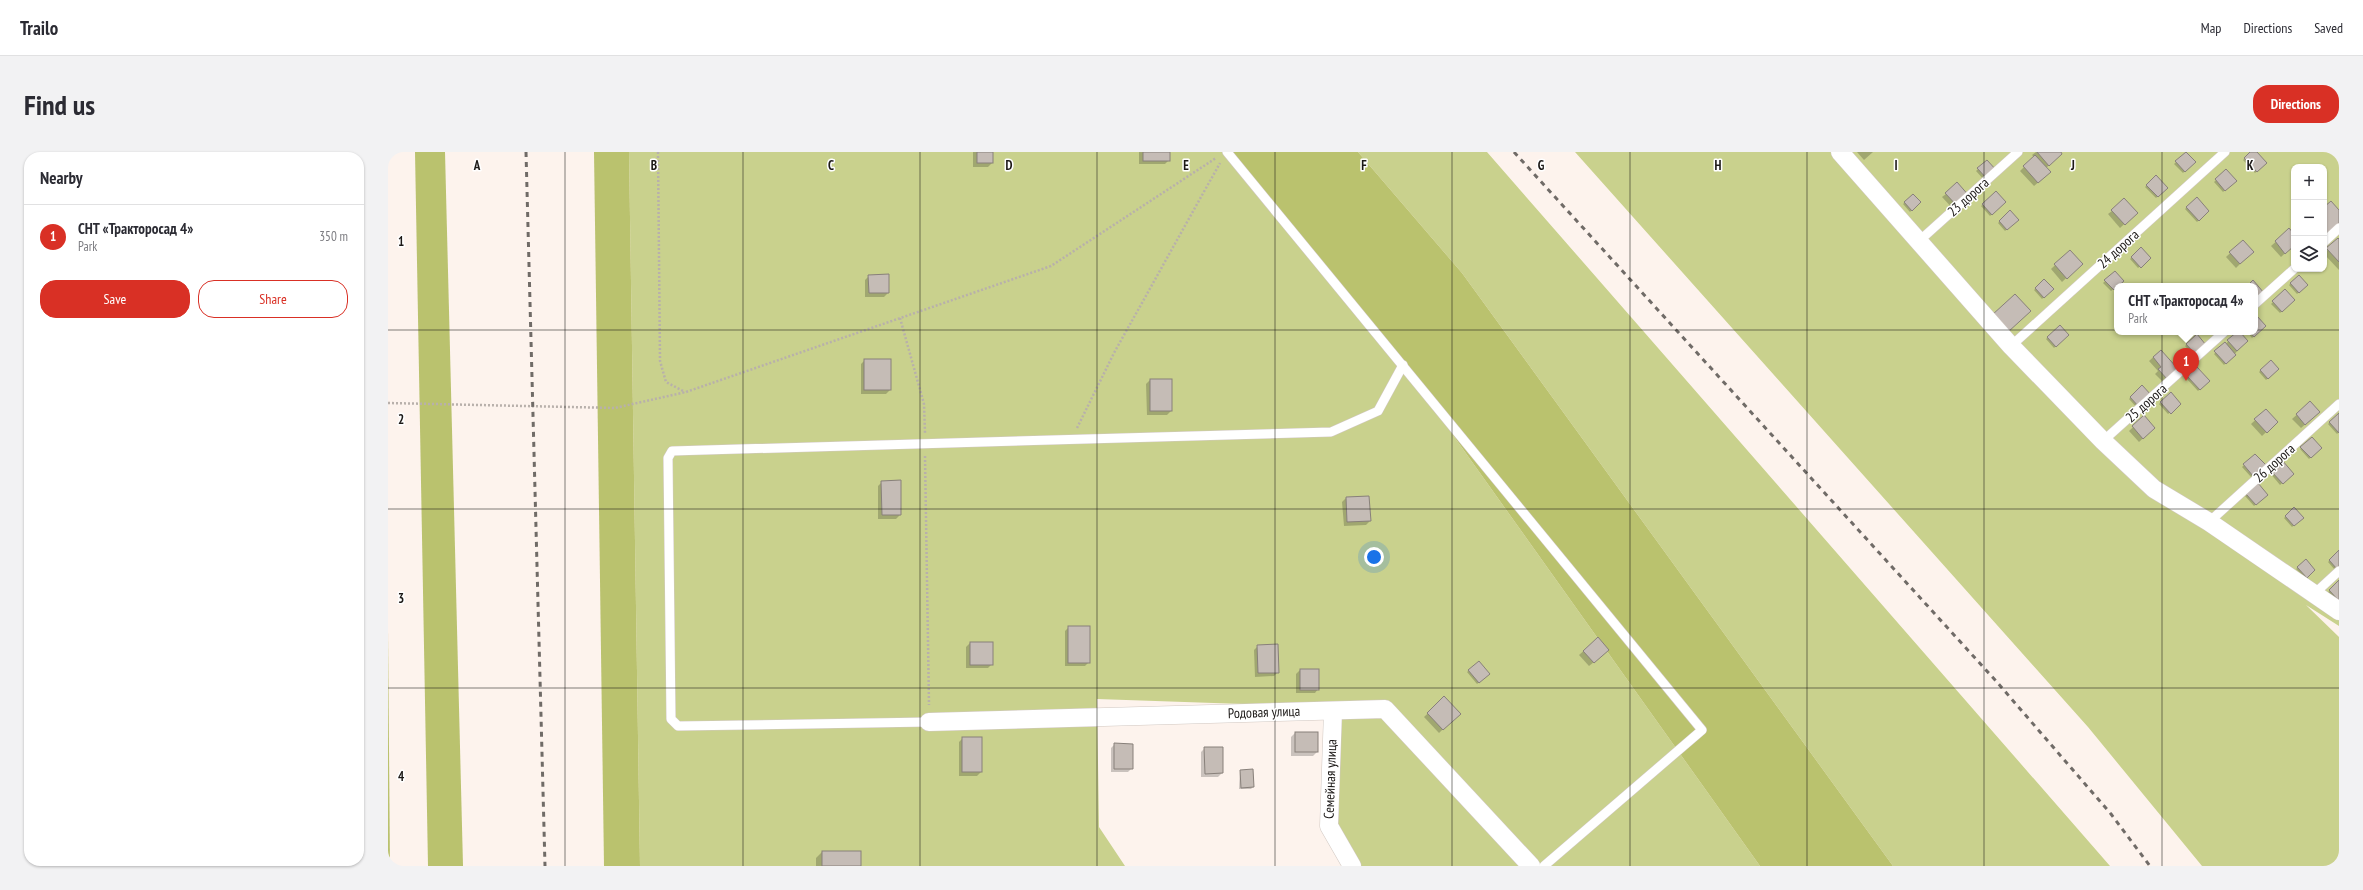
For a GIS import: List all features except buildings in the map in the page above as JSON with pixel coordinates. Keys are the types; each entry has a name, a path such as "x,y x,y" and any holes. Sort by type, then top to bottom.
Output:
{"street":[{"path":"1840,152 2011,346 2103,441 2154,489 2210,522 2339,611"},
{"name":"Родовая улица","path":"929,722 1385,709 1531,866"},
{"name":"Семейная улица","path":"1333,711 1329,826 1352,866"}],"lane":[{"name":"23 дорога","path":"1918,242 2018,152"},
{"name":"24 дорога","path":"2011,346 2225,152"},
{"path":"1223,156 1403,365 1702,730 1544,866"},
{"path":"2327,239 2339,228"},
{"path":"2258,301 2291,272"},
{"name":"25 дорога","path":"2103,441 2221,335"},
{"path":"929,722 678,726 671,720 668,458 672,451 1331,432 1378,411 1403,365"},
{"name":"26 дорога","path":"2210,522 2339,404"},
{"path":"2314,594 2339,571"}],"path":[{"path":"658,152 660,361 666,382 686,392"},
{"path":"388,403 615,408 686,392 1051,266 1223,156"},
{"path":"1071,439 1114,353 1223,156"},
{"path":"900,318 924,404 929,722"}],"green space":[{"path":"415,152 445,152 463,866 428,866"},
{"path":"594,152 629,152 640,866 604,866"},
{"path":"629,152 1226,152 1403,365 1760,866 1361,866 1329,826 1333,707 1097,699 1099,827 1125,866 640,866"},
{"path":"1226,152 1358,152 1462,273 1893,866 1760,866 1403,365"},
{"path":"1358,152 1487,152 2110,866 1893,866 1462,273"},
{"path":"1575,152 2339,152 2339,626 2306,605 2339,637 2339,866 2202,866 2088,727"},
{"path":"388,630 390,866 388,866"}],"railway":[{"path":"526,152 545,866"},
{"path":"1514,152 1996,681 2111,814 2150,866"}],"place":[{"name":"СНТ «Тракторосад 4»","path":"2186,381"}]}
